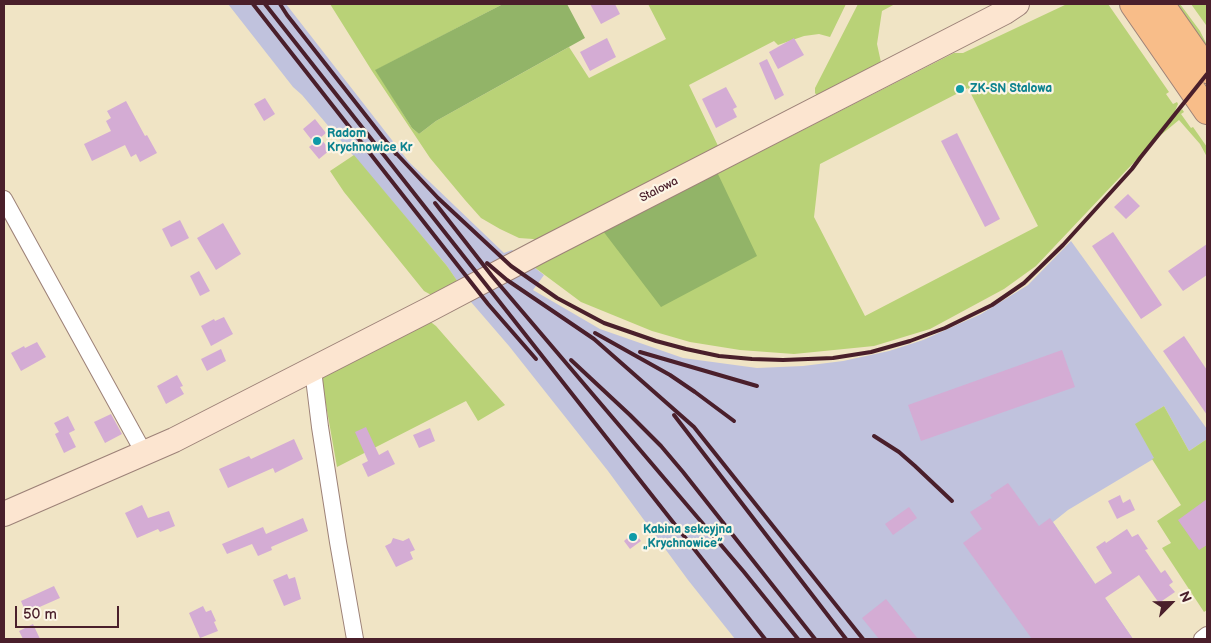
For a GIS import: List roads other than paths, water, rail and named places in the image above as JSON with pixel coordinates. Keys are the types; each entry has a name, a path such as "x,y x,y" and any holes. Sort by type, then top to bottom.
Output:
{"main road":[{"path":"1133,4 1207,111"},
{"path":"1161,4 1207,70"}],"street":[{"name":"Stalowa","path":"4,514 174,440 314,370 1011,8 1032,4"},
{"path":"4,199 144,453"},
{"path":"314,370 320,427 355,639"},
{"path":"1202,639 1207,635"}],"railway":[{"path":"253,4 488,304 536,359"},
{"path":"265,4 765,639"},
{"path":"280,4 396,154"},
{"path":"393,150 438,198 511,266 557,298 604,323 656,341 719,356 783,360 833,358 871,352 910,341 945,328 992,305 1024,283 1063,245 1132,169 1207,74"},
{"path":"435,203 492,276 744,572 798,639"},
{"path":"487,263 507,280 594,339 694,427 863,639"},
{"path":"595,333 670,375 734,421"},
{"path":"640,352 757,386"},
{"path":"571,360 661,446 815,639"},
{"path":"674,415 846,639"},
{"path":"874,436 899,452 952,501"}],"place":[{"name":"ZK-SN Stalowa","path":"960,89"},
{"name":"Radom Krychnowice Kr","path":"317,141"},
{"name":"Kabina sekcyjna „Krychnowice”","path":"633,537"}]}
